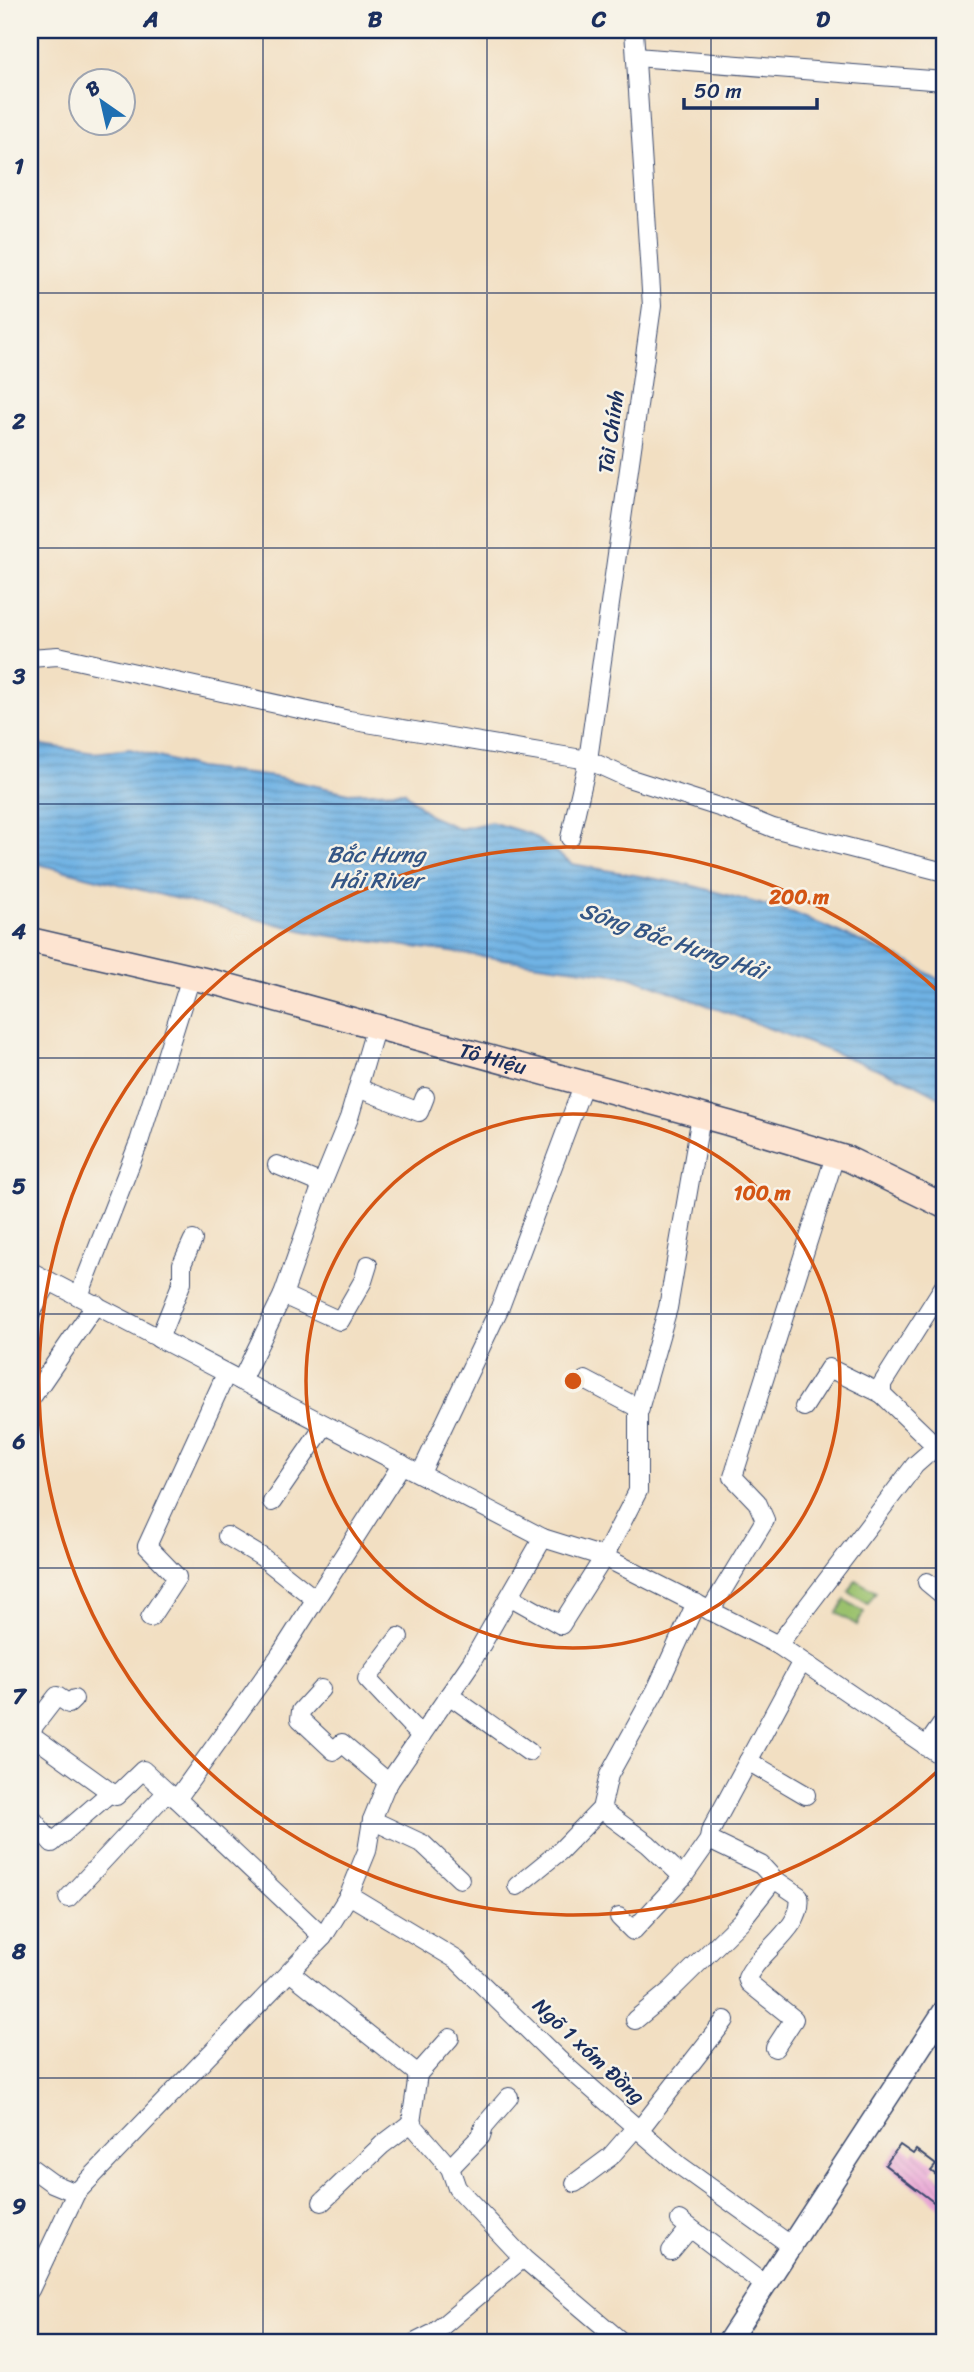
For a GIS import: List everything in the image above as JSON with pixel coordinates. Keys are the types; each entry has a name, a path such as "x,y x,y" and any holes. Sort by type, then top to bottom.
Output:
{"main road":[{"name":"Tô Hiệu","path":"30,940 191,977 701,1116 835,1156 944,1206"}],"street":[{"name":"Tài Chính","path":"570,838 588,760 652,306 634,30"},
{"path":"636,57 944,82"},
{"path":"30,658 58,656 349,720 588,760 628,778 728,810 773,828 944,872"},
{"path":"79,1296 139,1142 191,977"},
{"path":"150,1618 177,1577 147,1546 234,1378 283,1295 358,1088 376,1026"},
{"path":"422,1473 500,1307 584,1083"},
{"path":"358,1088 419,1112 425,1097"},
{"path":"511,1597 561,1625 604,1558 638,1491 639,1409 668,1308 701,1116"},
{"path":"517,1886 560,1851 601,1810 610,1775 656,1690 703,1607 765,1520 757,1502 733,1478 835,1156"},
{"path":"277,1165 322,1184"},
{"path":"159,1339 182,1282 183,1264 193,1240"},
{"path":"283,1295 340,1321 363,1281 368,1265"},
{"path":"30,1271 543,1538 604,1558 778,1645 944,1758"},
{"path":"30,1315 49,1281"},
{"path":"882,1394 882,1384 944,1286"},
{"path":"30,1400 96,1304"},
{"path":"778,1645 915,1465 941,1447 882,1394 829,1368 804,1407"},
{"path":"585,1380 639,1409"},
{"path":"272,1502 325,1425"},
{"path":"68,1898 172,1796 280,1655 401,1464"},
{"path":"228,1536 262,1557 314,1599"},
{"path":"30,2290 76,2193 244,2018 292,1973 323,1937 349,1895 367,1852 372,1820 388,1783 449,1695 511,1597 543,1538"},
{"path":"927,1582 944,1596"},
{"path":"398,1637 367,1679 421,1736"},
{"path":"619,1917 633,1931 683,1877 709,1840 710,1832 801,1663"},
{"path":"321,1689 301,1711 300,1719 320,1741 334,1751 342,1743 388,1783"},
{"path":"449,1695 529,1752"},
{"path":"74,1699 69,1704 57,1696 30,1733 116,1796 144,1770 323,1937"},
{"path":"926,1747 944,1721"},
{"path":"748,1761 806,1795"},
{"path":"30,1816 52,1843 111,1792"},
{"path":"601,1810 648,1844 683,1877"},
{"path":"372,1820 423,1844 460,1879"},
{"path":"709,1840 761,1866 774,1879 799,1896 801,1904 792,1921 747,1978 749,1983 794,2019 775,2048"},
{"path":"635,2020 670,1991 741,1921 774,1879"},
{"name":"Ngõ 1 xóm Đồng","path":"349,1895 457,1960 558,2059 639,2127 679,2165 793,2247"},
{"path":"292,1973 418,2074"},
{"path":"728,2342 793,2247 944,2011"},
{"path":"575,2183 611,2157 639,2127 725,2020"},
{"path":"322,2202 382,2145 411,2123 418,2074 450,2038"},
{"path":"450,2168 481,2136 484,2126 509,2097"},
{"path":"411,2123 450,2168 457,2188 523,2259 622,2342"},
{"path":"30,2168 52,2183 76,2193"},
{"path":"671,2250 685,2224 766,2286"},
{"path":"416,2342 434,2333 523,2259"}],"green space":[{"path":"856,1580 876,1592 868,1604 849,1592"},
{"path":"845,1600 864,1612 857,1625 837,1613"}],"water":[{"name":"Bắc Hưng Hải River","path":"30,743 94,753 130,749 198,768 274,777 349,793 404,791 430,816 460,829 491,822 530,834 572,864 690,885 794,913 911,963 944,983 944,1099 910,1081 629,976 317,934 30,862"}],"building":[{"path":"900,2145 913,2154 916,2150 936,2165 931,2171 944,2181 944,2210 885,2165"}],"water label":[{"name":"Sông Bắc Hưng Hải","path":"673,941"}]}
